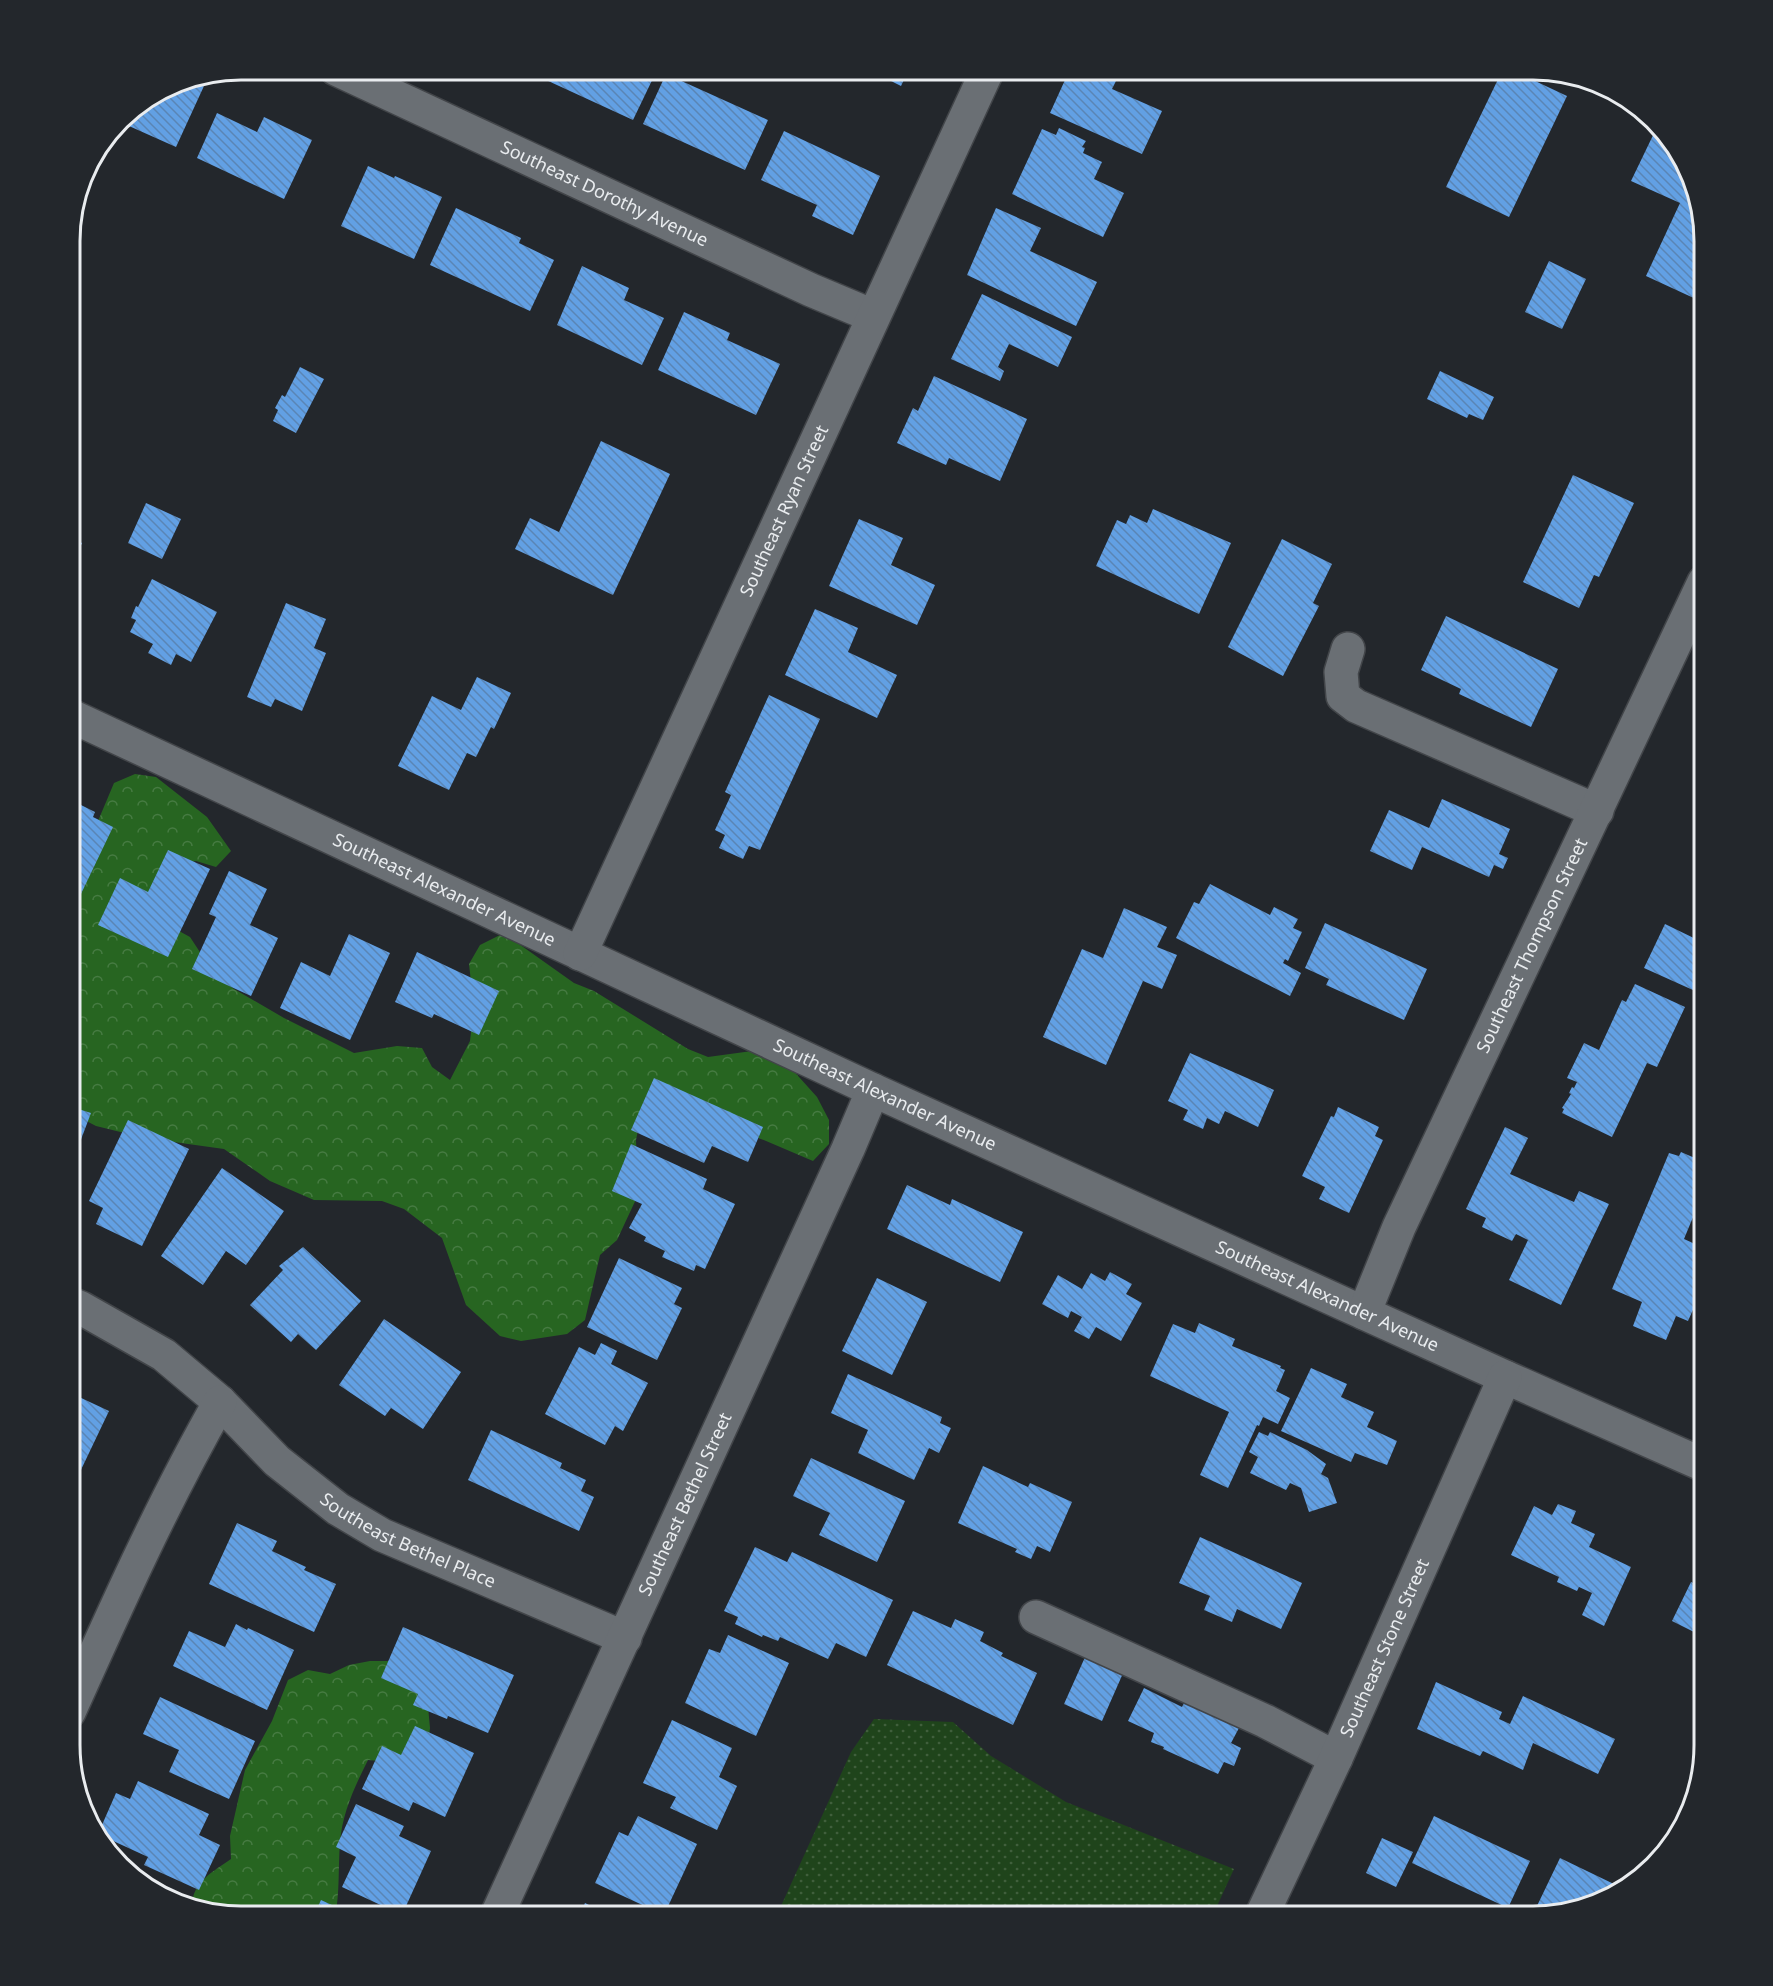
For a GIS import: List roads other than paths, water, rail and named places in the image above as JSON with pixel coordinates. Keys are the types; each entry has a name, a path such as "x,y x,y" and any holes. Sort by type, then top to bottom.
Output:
{"street":[{"name":"Southeast Dorothy Avenue","path":"360,80 801,285 873,316"},
{"name":"Southeast Ryan Street","path":"580,954 983,80"},
{"name":"Southeast Thompson Street","path":"1364,1313 1399,1227 1694,603"},
{"path":"1348,649 1341,672 1343,696 1356,706 1597,811"},
{"name":"Southeast Alexander Avenue","path":"80,720 873,1090 1694,1461"},
{"name":"Southeast Bethel Street","path":"500,1906 625,1638 873,1090"},
{"name":"Southeast Bethel Place","path":"80,1308 164,1355 220,1402 277,1461 338,1509 382,1535 625,1638"},
{"name":"Southeast Stone Street","path":"1266,1906 1336,1758 1505,1377"},
{"path":"80,1688 147,1540 194,1447 220,1402"},
{"path":"1036,1617 1234,1707 1336,1758"}]}
